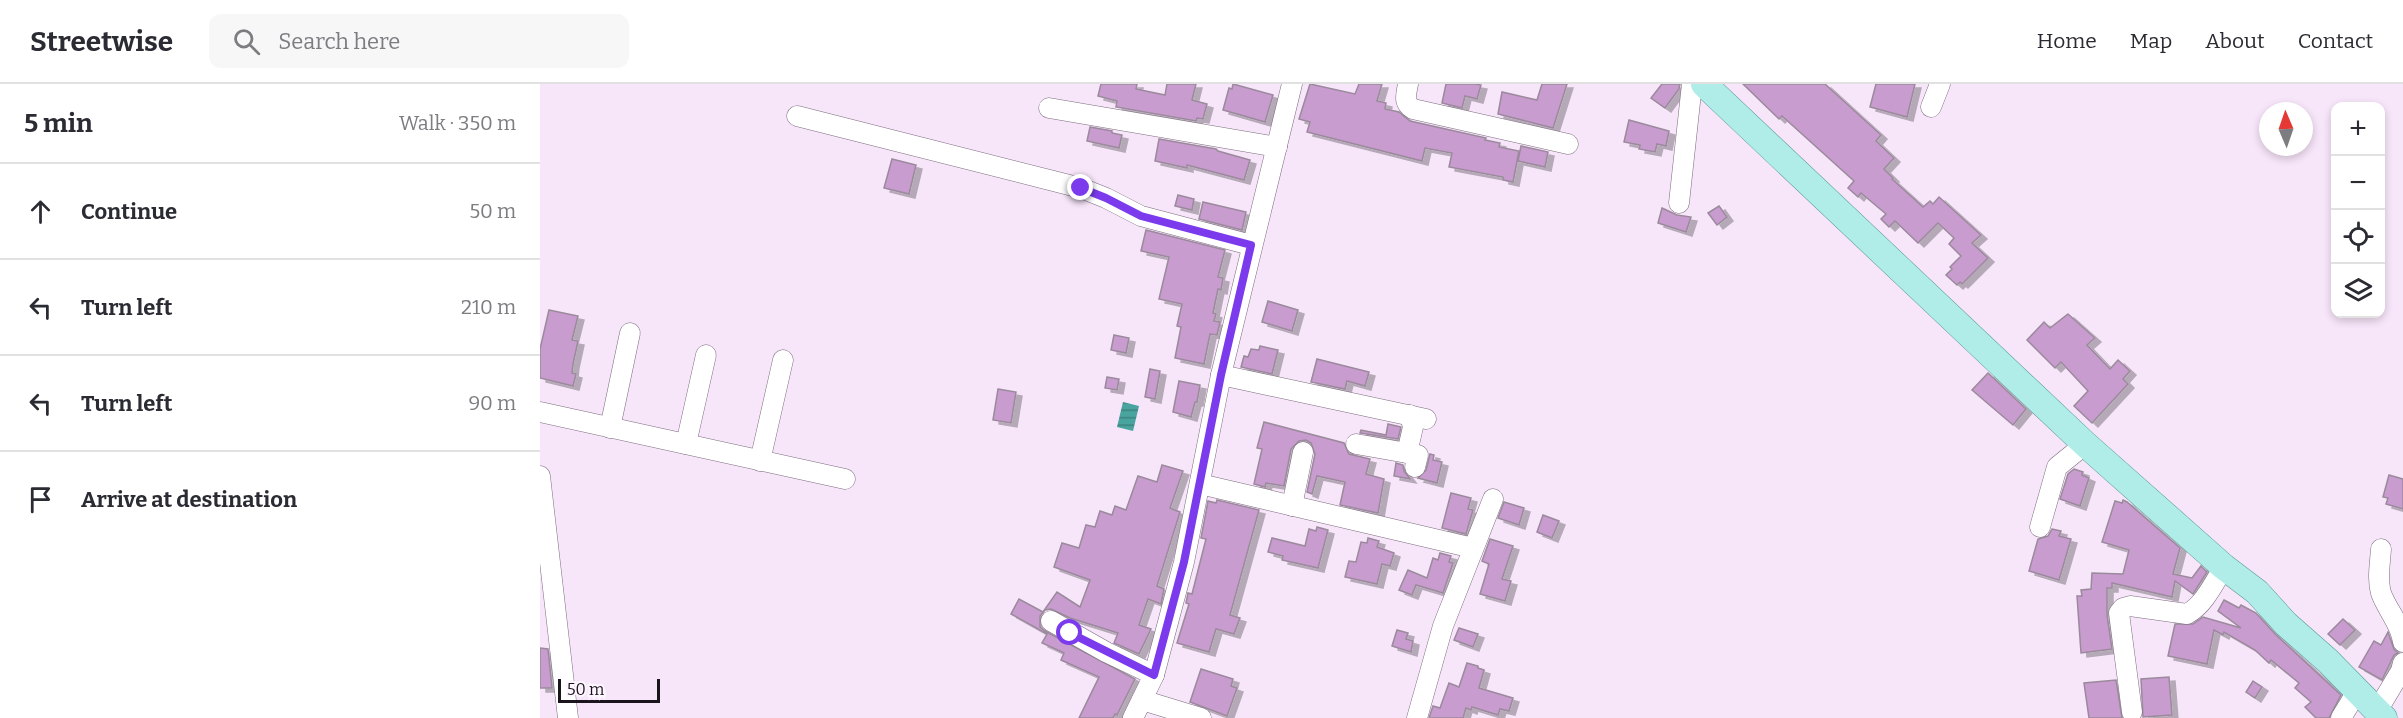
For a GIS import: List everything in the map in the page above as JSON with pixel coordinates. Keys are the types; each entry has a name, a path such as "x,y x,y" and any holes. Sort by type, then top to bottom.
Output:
{"main road":[{"path":"1704,84 2084,443 2224,567 2257,592 2286,624 2358,690 2380,715"}],"street":[{"path":"1133,718 1154,675 1184,562 1221,375 1292,84"},
{"path":"1408,84 1406,104 1413,109 1568,144"},
{"path":"1679,203 1692,84"},
{"path":"1931,107 1940,84"},
{"path":"1049,108 1277,147"},
{"path":"797,116 1081,188 1141,216 1251,245"},
{"path":"610,428 630,333"},
{"path":"686,444 706,355"},
{"path":"760,461 783,360"},
{"path":"1221,375 1418,417 1413,427 1411,460 1356,444"},
{"path":"540,412 845,479"},
{"path":"2040,527 2057,467 2084,443"},
{"path":"1293,506 1303,453"},
{"path":"540,476 568,718"},
{"path":"1200,484 1473,548"},
{"path":"1417,718 1443,626 1493,499"},
{"path":"2381,549 2378,580 2382,594 2402,633 2403,642"},
{"path":"2132,712 2119,613 2123,608 2130,606 2187,614 2201,602 2224,567"},
{"path":"1051,621 1106,652 1154,675"},
{"path":"2380,715 2403,663"},
{"path":"2341,718 2358,690"},
{"path":"1142,700 1202,718"}],"shaded area":[{"path":"1123,402 1139,406 1133,431 1117,427"}],"building":[{"path":"1101,84 1137,84 1136,89 1165,95 1167,84 1196,84 1192,100 1207,104 1203,119 1197,118 1196,121 1116,107 1117,101 1098,96"},
{"path":"1233,84 1273,95 1265,122 1223,110 1229,88 1232,89"},
{"path":"1310,84 1355,94 1359,84 1382,84 1377,101 1386,103 1385,109 1399,112 1410,121 1486,138 1485,140 1500,143 1499,147 1519,151 1513,182 1503,180 1503,177 1449,167 1452,153 1425,148 1422,161 1307,132 1310,122 1299,119"},
{"path":"1446,84 1481,85 1477,99 1465,96 1462,108 1442,103"},
{"path":"1542,84 1567,84 1553,128 1498,114 1502,92 1537,100"},
{"path":"1662,84 1680,84 1679,89 1665,108 1651,98"},
{"path":"1743,84 1825,84 1881,135 1876,141 1894,158 1884,169 1892,179 1923,207 1930,201 1933,204 1939,197 1981,235 1972,243 1988,258 1962,284 1960,282 1957,285 1946,275 1952,269 1950,267 1961,256 1949,244 1954,238 1938,223 1918,243 1895,221 1889,227 1881,219 1886,214 1861,193 1858,197 1848,188 1854,181 1782,116 1779,119"},
{"path":"1876,84 1915,84 1907,117 1870,107"},
{"path":"1629,120 1669,131 1666,146 1657,144 1655,152 1639,149 1640,145 1624,142"},
{"path":"1090,127 1122,135 1119,148 1087,141"},
{"path":"1159,139 1216,149 1250,160 1244,180 1187,165 1187,168 1155,161"},
{"path":"1521,146 1548,152 1545,167 1518,161"},
{"path":"892,159 916,165 909,194 884,188"},
{"path":"1178,195 1194,199 1192,210 1175,206"},
{"path":"1203,202 1246,212 1242,230 1199,219"},
{"path":"1719,206 1727,217 1717,225 1708,213"},
{"path":"1662,208 1677,215 1691,217 1686,232 1658,223"},
{"path":"1146,230 1225,250 1218,277 1223,278 1221,290 1218,289 1213,313 1216,314 1214,321 1220,322 1217,335 1210,334 1204,364 1175,358 1181,327 1177,326 1182,304 1159,299 1169,257 1141,251"},
{"path":"1268,301 1298,310 1292,331 1262,322"},
{"path":"549,310 578,316 572,340 578,341 572,373 576,374 573,386 540,378 540,349"},
{"path":"2068,314 2095,338 2087,345 2110,369 2118,360 2130,371 2123,379 2128,384 2092,423 2074,406 2088,391 2061,362 2055,368 2027,340 2044,322 2050,328"},
{"path":"1114,335 1129,338 1126,353 1111,350"},
{"path":"1260,346 1278,350 1272,374 1241,367 1244,356 1248,357 1251,349 1259,350"},
{"path":"1317,359 1369,372 1365,386 1347,381 1345,389 1311,382"},
{"path":"1150,369 1160,371 1155,399 1145,397"},
{"path":"1988,373 2026,409 2013,425 1972,390"},
{"path":"1107,377 1119,379 1117,390 1105,388"},
{"path":"1179,381 1200,385 1191,417 1173,412"},
{"path":"998,389 1016,392 1011,423 993,420"},
{"path":"1264,422 1344,443 1349,454 1370,459 1366,474 1384,479 1378,513 1340,505 1345,482 1317,476 1312,494 1307,492 1315,454 1311,443 1306,440 1299,441 1291,449 1284,486 1266,483 1265,487 1254,484 1262,449 1257,448"},
{"path":"1388,424 1401,427 1398,439 1360,433 1361,430 1386,435"},
{"path":"1430,454 1434,455 1433,460 1442,462 1437,483 1418,478 1426,470"},
{"path":"1396,463 1403,465 1410,479 1394,476"},
{"path":"1162,465 1183,471 1170,508 1180,512 1157,586 1164,589 1161,604 1148,599 1139,625 1151,629 1139,654 1114,643 1118,633 1070,618 1051,609 1045,610 1040,616 1040,627 1045,631 1135,679 1117,715 1115,714 1113,718 1079,718 1099,677 1061,660 1064,653 1042,643 1047,634 1011,614 1019,599 1043,612 1057,592 1080,607 1090,580 1054,567 1062,543 1079,548 1086,525 1095,527 1100,511 1112,515 1115,506 1126,510 1138,476 1157,482"},
{"path":"2074,469 2083,472 2082,475 2089,478 2080,506 2060,499 2068,474"},
{"path":"2389,475 2403,479 2403,509 2386,504 2388,498 2383,497"},
{"path":"1451,493 1471,498 1468,509 1473,510 1466,534 1442,528"},
{"path":"1217,500 1259,510 1230,615 1240,618 1234,634 1216,629 1209,652 1177,643 1189,604 1186,603 1188,593 1192,594 1206,539 1201,538 1208,501 1216,503"},
{"path":"2123,500 2180,548 2173,574 2192,578 2201,566 2207,572 2193,594 2175,581 2172,597 2112,583 2112,588 2107,588 2107,615 2112,649 2081,653 2077,596 2082,596 2081,590 2091,589 2092,573 2123,574 2129,550 2102,542 2115,501 2122,503"},
{"path":"1504,502 1524,508 1519,525 1498,518"},
{"path":"1543,515 1559,521 1552,538 1537,532"},
{"path":"1317,527 1328,530 1318,568 1282,560 1283,556 1268,552 1272,538 1305,546 1309,529 1316,531"},
{"path":"2052,529 2061,531 2059,536 2071,539 2059,580 2029,571 2038,539 2048,536"},
{"path":"1368,538 1379,541 1377,547 1394,553 1390,566 1382,564 1377,584 1345,577 1349,561 1356,562 1361,542 1367,543"},
{"path":"1490,539 1513,546 1502,579 1511,581 1505,601 1480,594 1489,564 1482,561"},
{"path":"1440,553 1451,556 1449,562 1453,563 1443,593 1416,585 1412,595 1399,590 1408,570 1427,578 1433,558 1438,560"},
{"path":"2224,600 2256,613 2276,635 2341,695 2329,718 2316,718 2305,707 2311,702 2295,688 2299,683 2271,660 2269,663 2255,650 2224,632 2223,635 2214,630 2207,664 2168,656 2175,624 2193,624 2203,617 2241,628 2218,611"},
{"path":"2343,619 2355,630 2340,645 2328,634"},
{"path":"1459,628 1478,634 1473,647 1454,640"},
{"path":"1397,630 1408,633 1406,639 1413,641 1411,652 1392,646"},
{"path":"2388,632 2394,649 2398,653 2394,655 2382,680 2359,667 2374,641 2381,645"},
{"path":"540,648 548,649 552,688 540,688"},
{"path":"1467,663 1484,670 1479,688 1513,698 1509,711 1500,709 1498,715 1472,707 1471,710 1466,708 1463,718 1429,718 1433,706 1440,708 1449,683 1459,687"},
{"path":"1201,669 1233,679 1231,686 1237,688 1227,716 1190,702"},
{"path":"2169,677 2172,715 2143,717 2141,679"},
{"path":"2116,680 2122,718 2089,718 2084,683"},
{"path":"2253,681 2262,687 2255,698 2246,692"}],"route":[{"path":"1070,633 1154,675 1184,562 1221,375 1251,245 1141,216 1081,188"}]}
